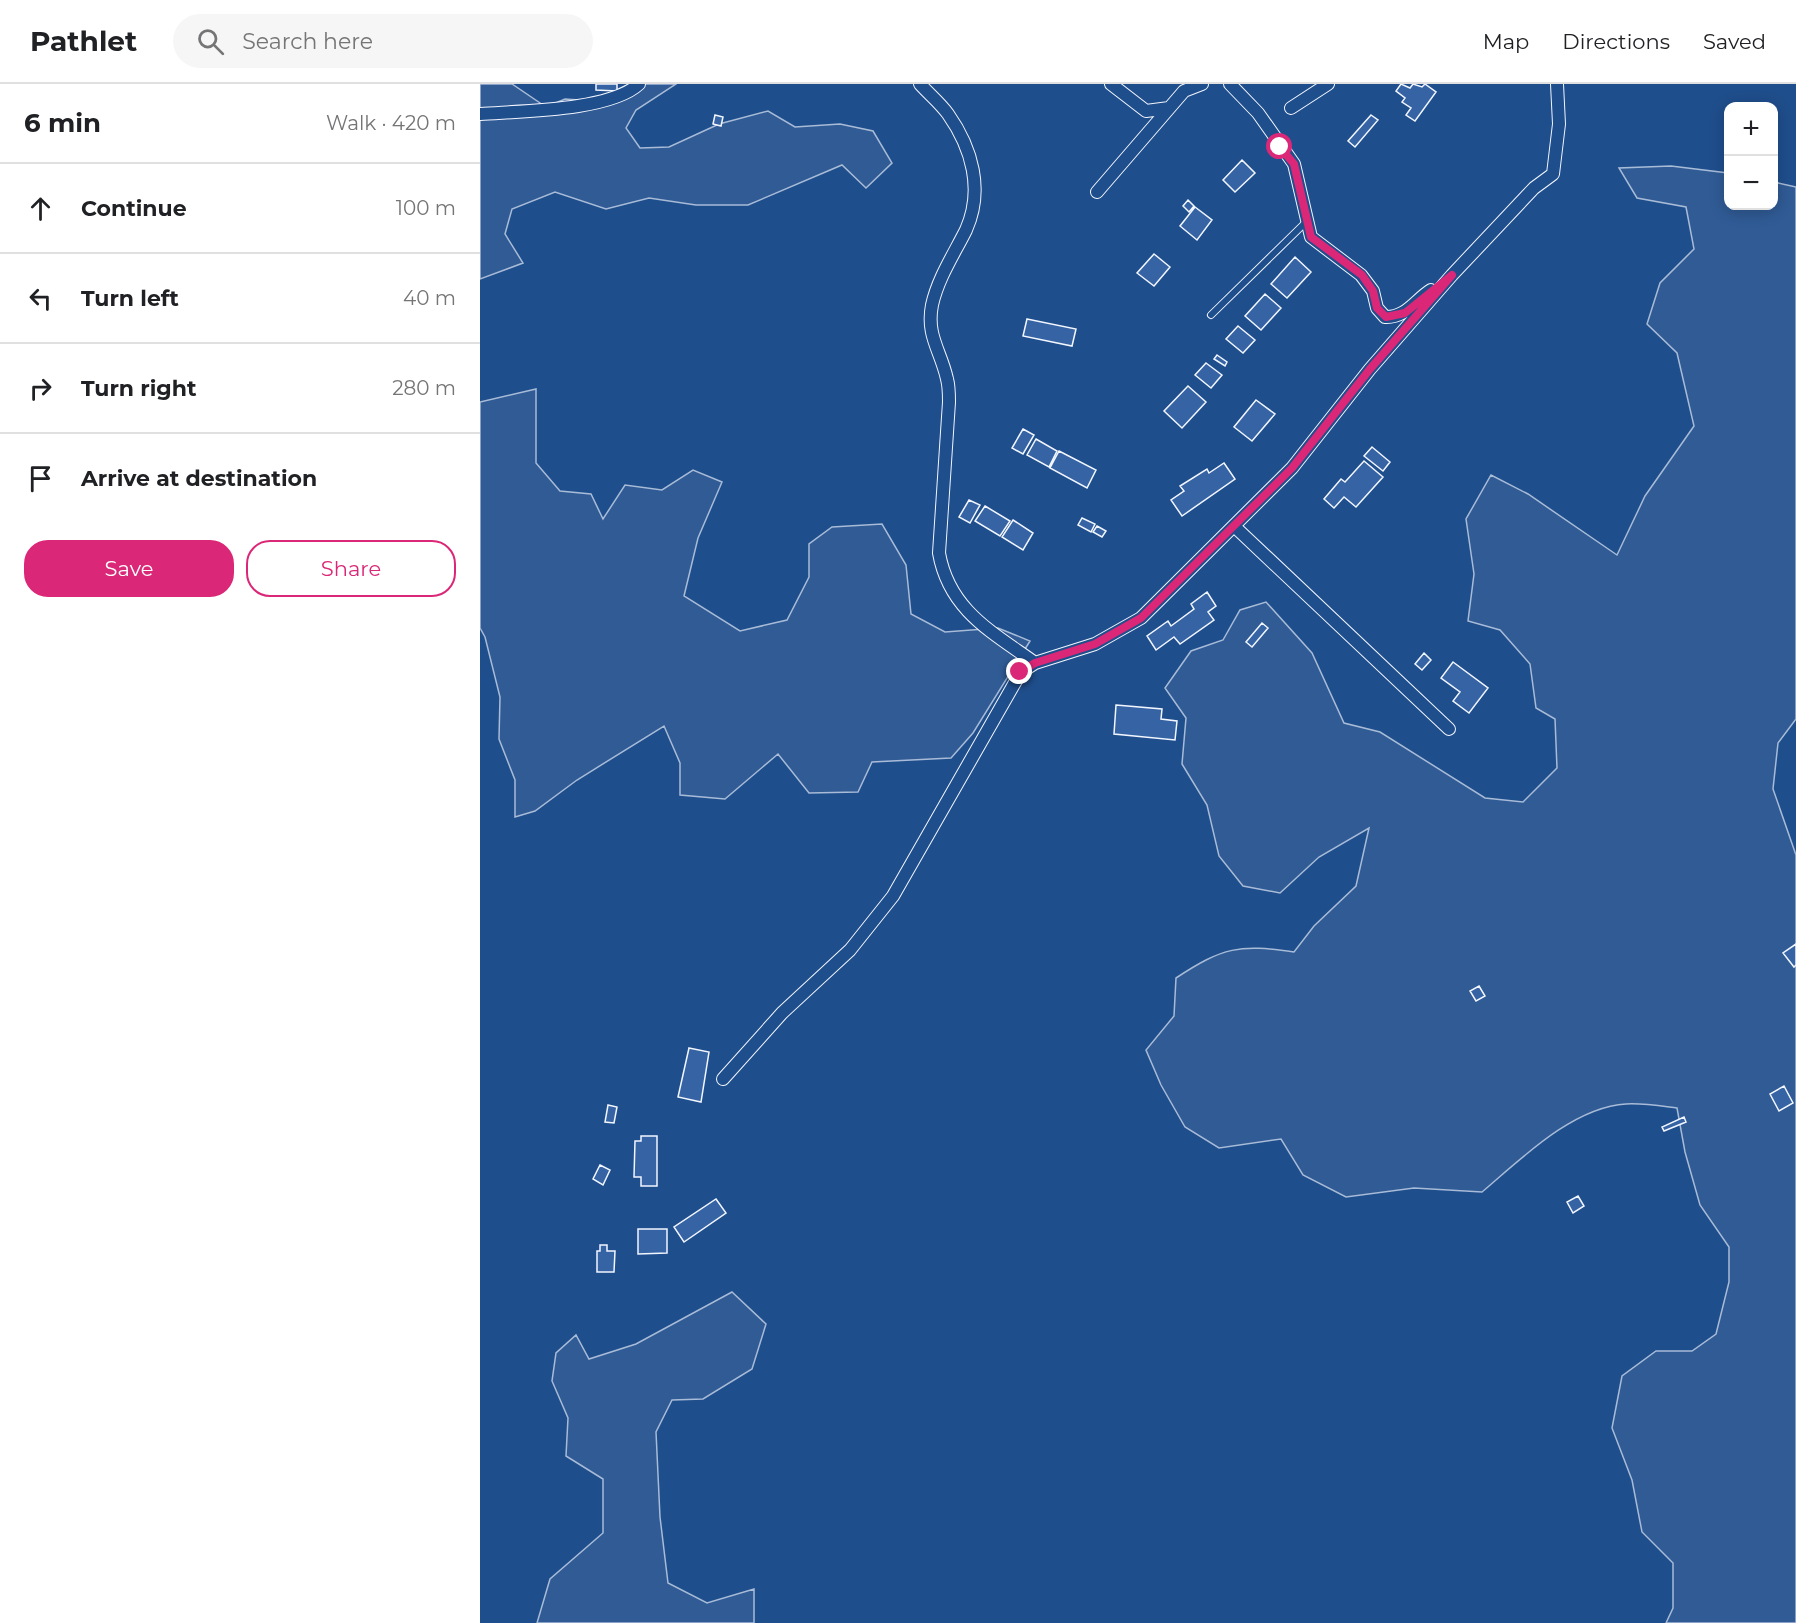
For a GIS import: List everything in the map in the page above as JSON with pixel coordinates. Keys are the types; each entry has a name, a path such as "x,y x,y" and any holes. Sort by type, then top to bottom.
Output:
{"street":[{"path":"480,114 588,104 617,98 639,84"},
{"path":"920,84 946,112 955,126 974,170 975,183 967,226 939,284 932,305 930,325 933,343 947,379 949,402 939,553 942,575 959,603 979,623 1035,663"},
{"path":"1111,84 1146,111 1169,108"},
{"path":"1097,192 1184,91 1202,84"},
{"path":"1230,84 1258,113 1294,164 1311,237 1362,275 1373,291 1377,308 1386,317 1405,313 1452,275"},
{"path":"1291,108 1328,84"},
{"path":"723,1079 782,1013 850,950 893,896 1020,672 1035,663 1095,644 1141,618 1292,468 1370,369 1452,275 1534,188 1553,174 1559,124 1557,84"},
{"path":"1234,525 1449,729"}],"lane":[{"path":"1211,315 1305,223 1311,237"}],"shaded area":[{"path":"480,84 512,84 546,107 565,99 593,101 629,84 676,84 636,110 626,128 640,148 669,147 719,124 768,111 795,127 840,124 873,131 892,163 866,188 842,165 748,205 696,205 649,198 606,209 555,192 512,209 505,234 523,263 480,279"},
{"path":"1671,166 1724,173 1724,210 1778,210 1778,183 1796,187 1796,719 1778,743 1773,789 1796,855 1796,1623 1666,1623 1673,1608 1673,1563 1642,1532 1632,1480 1612,1428 1622,1376 1656,1351 1692,1351 1716,1334 1729,1282 1729,1247 1700,1205 1685,1152 1677,1108 1626,1104 1606,1107 1587,1114 1567,1124 1531,1150 1482,1192 1414,1188 1346,1197 1303,1175 1281,1139 1219,1148 1185,1127 1161,1085 1146,1050 1174,1016 1176,978 1219,954 1232,950 1259,948 1294,952 1314,926 1356,886 1369,828 1319,857 1280,893 1243,886 1219,856 1207,805 1182,764 1186,718 1165,688 1191,651 1223,640 1240,610 1266,602 1312,653 1344,723 1380,732 1485,798 1523,802 1557,768 1555,719 1536,708 1530,664 1500,630 1468,621 1474,574 1466,519 1491,475 1528,494 1617,555 1645,496 1694,426 1677,353 1647,324 1660,283 1694,249 1686,207 1637,198 1619,168"},
{"path":"536,389 536,463 560,491 591,494 603,519 625,485 662,490 693,470 722,482 698,538 684,596 740,631 787,620 809,577 809,544 832,527 882,524 906,565 911,614 945,632 998,628 1030,641 973,733 951,758 872,762 858,792 809,793 778,754 725,799 680,795 680,763 664,726 577,780 535,811 515,817 515,780 499,739 500,697 485,637 480,628 480,402"},
{"path":"732,1292 766,1324 752,1369 703,1399 672,1400 656,1432 660,1517 668,1583 707,1603 754,1589 754,1623 537,1623 550,1579 603,1533 603,1479 566,1456 568,1418 552,1381 556,1353 576,1335 589,1359 636,1344"}],"building":[{"path":"596,84 617,84 617,91 596,90"},
{"path":"1401,84 1410,88 1413,84 1422,87 1425,84 1436,92 1415,121 1406,115 1411,108 1402,102 1405,98 1396,91"},
{"path":"715,115 723,117 721,126 713,124"},
{"path":"1371,115 1378,120 1355,147 1348,141"},
{"path":"1242,160 1255,173 1235,192 1223,180"},
{"path":"1188,200 1194,206 1189,212 1183,206"},
{"path":"1195,207 1212,220 1197,240 1180,226"},
{"path":"1154,254 1170,267 1154,286 1137,273"},
{"path":"1295,257 1311,272 1287,298 1271,284"},
{"path":"1265,294 1281,308 1261,330 1245,316"},
{"path":"1027,319 1076,329 1072,346 1023,336"},
{"path":"1238,326 1255,340 1243,353 1226,339"},
{"path":"1217,355 1227,362 1225,366 1214,359"},
{"path":"1206,363 1222,375 1211,388 1195,375"},
{"path":"1188,386 1206,402 1182,428 1164,411"},
{"path":"1256,400 1275,414 1252,441 1234,427"},
{"path":"1023,429 1034,435 1023,454 1012,448"},
{"path":"1036,439 1057,451 1049,467 1027,455"},
{"path":"1372,447 1390,462 1383,471 1364,456"},
{"path":"1059,451 1096,470 1087,488 1050,468"},
{"path":"1364,461 1383,477 1356,507 1344,497 1334,508 1324,499 1341,479 1345,482"},
{"path":"1224,463 1235,479 1182,516 1171,500 1184,491 1180,486 1207,469 1209,473"},
{"path":"969,500 980,505 970,523 959,517"},
{"path":"985,506 1010,521 1000,536 975,521"},
{"path":"1082,518 1095,524 1091,532 1078,525"},
{"path":"1013,520 1033,533 1023,550 1002,537"},
{"path":"1097,526 1106,531 1102,537 1093,532"},
{"path":"1207,592 1216,606 1208,612 1214,620 1180,644 1174,637 1156,650 1147,636 1168,621 1171,626 1194,609 1191,604"},
{"path":"1262,623 1268,628 1252,647 1246,642"},
{"path":"1424,653 1431,660 1422,670 1415,664"},
{"path":"1453,662 1488,688 1469,713 1453,701 1460,692 1441,678"},
{"path":"1116,705 1162,709 1161,719 1177,721 1175,740 1114,734"},
{"path":"1796,944 1796,965 1794,967 1783,953"},
{"path":"1479,986 1485,996 1476,1001 1470,991"},
{"path":"689,1048 709,1052 701,1102 678,1097"},
{"path":"1784,1086 1793,1103 1779,1111 1770,1094"},
{"path":"608,1105 617,1107 614,1123 605,1122"},
{"path":"1684,1117 1686,1122 1664,1131 1662,1127"},
{"path":"641,1136 657,1136 657,1186 641,1186 641,1177 634,1177 635,1141 641,1141"},
{"path":"600,1165 610,1170 603,1185 593,1179"},
{"path":"1578,1196 1584,1206 1573,1213 1567,1202"},
{"path":"716,1199 726,1213 684,1242 674,1227"},
{"path":"638,1229 667,1229 667,1253 638,1254"},
{"path":"600,1245 607,1245 607,1251 615,1251 614,1272 597,1272 597,1251 600,1251"}],"route":[{"path":"1020,672 1035,663 1095,644 1141,618 1292,468 1370,369 1452,275 1425,294 1405,313 1386,317 1377,308 1373,291 1362,275 1311,237 1294,164 1280,147"}]}
